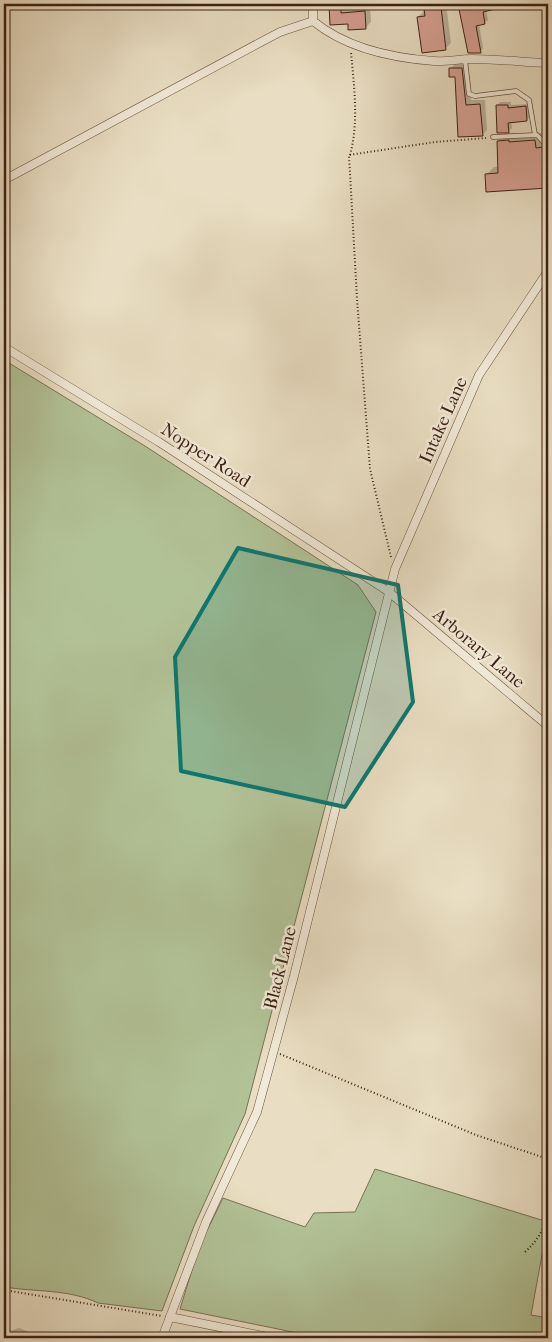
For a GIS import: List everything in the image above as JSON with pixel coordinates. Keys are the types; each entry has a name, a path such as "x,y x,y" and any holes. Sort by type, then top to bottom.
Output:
{"street":[{"path":"312,21 313,4"},
{"path":"312,21 350,43 382,54 435,61 465,60 548,63"},
{"path":"4,180 280,32 312,21"},
{"name":"Intake Lane","path":"389,592 395,569 479,375 548,271"},
{"name":"Nopper Road","path":"4,347 159,442 389,592"},
{"name":"Arborary Lane","path":"389,592 548,726"},
{"name":"Black Lane","path":"162,1338 206,1222 257,1112 297,966 389,592"},
{"path":"170,1317 273,1338"}],"lane":[{"path":"465,60 469,94 475,96 516,91 529,100 534,135"},
{"path":"493,137 537,135 548,147"}],"path":[{"path":"350,43 355,92 354,140 350,155 357,299 370,469 383,528 395,569"},
{"path":"350,155 434,142 493,137"},
{"path":"274,1051 476,1135 548,1159"},
{"path":"525,1252 544,1230 548,1216"},
{"path":"4,1290 170,1317"}],"highlighted area":[{"path":"238,548 398,585 413,702 345,807 181,771 175,657"}],"green space":[{"path":"4,360 145,446 358,585 376,612 245,1114 194,1226 162,1311 98,1303 87,1298 64,1293 4,1287"},
{"path":"375,1169 548,1222 531,1315 548,1318 548,1338 322,1338 180,1309 199,1247 223,1198 305,1227 314,1213 355,1212"}],"building":[{"path":"329,4 341,4 341,13 365,11 366,29 348,30 348,24 330,25"},
{"path":"479,4 504,4 504,7 483,12 485,24 476,26 481,53 468,53 459,9"},
{"path":"441,7 446,50 422,53 417,17 425,16 424,9"},
{"path":"449,68 462,68 466,105 480,104 483,136 458,137 455,77 449,77"},
{"path":"496,105 508,105 508,108 526,106 527,121 508,123 509,133 497,133"},
{"path":"509,140 509,142 535,140 536,148 544,148 546,168 548,167 548,188 486,192 485,174 498,173 497,141"}]}
